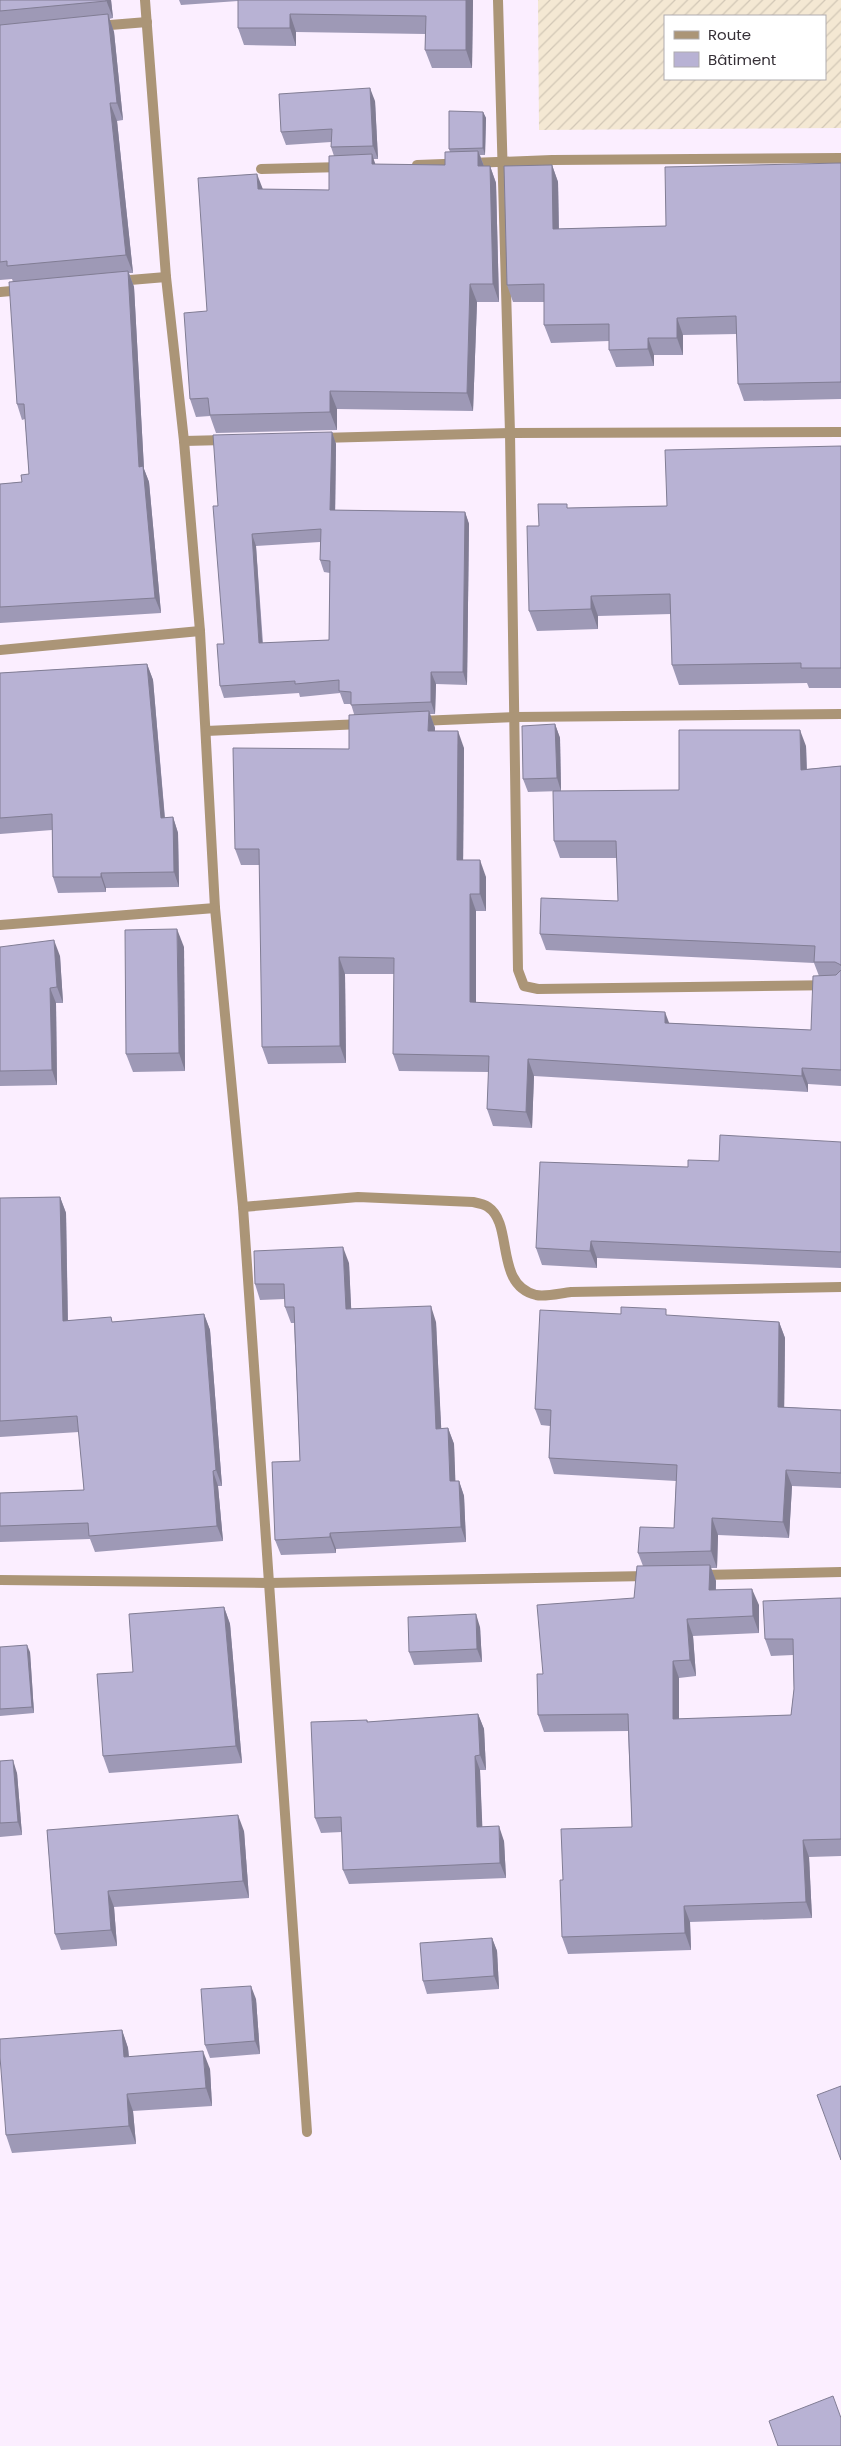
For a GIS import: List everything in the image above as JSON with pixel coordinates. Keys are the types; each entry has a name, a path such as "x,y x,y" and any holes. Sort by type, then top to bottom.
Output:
{"street":[{"path":"145,0 166,276 184,441 200,631 215,908 243,1207 307,2132"},
{"path":"498,0 510,433 518,970 524,986 538,989 841,985"},
{"path":"88,27 147,22"},
{"path":"406,165 552,160 841,158"},
{"path":"261,169 358,166"},
{"path":"108,282 166,276"},
{"path":"0,292 29,289"},
{"path":"312,438 510,433 841,432"},
{"path":"184,441 233,440"},
{"path":"0,650 200,631"},
{"path":"405,722 515,717 841,714"},
{"path":"206,731 376,723"},
{"path":"0,925 215,908"},
{"path":"243,1207 358,1197 473,1202 489,1207 497,1218 511,1272 519,1287 537,1295 571,1292 841,1287"},
{"path":"692,1575 841,1572"},
{"path":"0,1580 268,1583 663,1576"}],"shaded area":[{"path":"538,0 841,0 841,128 539,130"}],"building":[{"path":"0,0 106,0 106,1 0,11"},
{"path":"238,0 466,0 466,50 425,50 426,16 290,14 290,28 238,28"},
{"path":"108,14 117,103 110,103 126,255 7,266 7,261 0,262 0,25"},
{"path":"370,88 373,146 331,147 332,129 281,132 279,94"},
{"path":"449,111 483,112 483,148 449,149"},
{"path":"478,151 478,166 490,166 493,284 470,284 467,393 330,391 330,412 210,415 208,398 190,399 184,313 207,311 198,178 257,174 258,189 329,190 329,156 372,154 372,164 445,165 445,152"},
{"path":"841,163 841,382 738,384 736,316 677,318 677,338 648,338 648,349 609,350 609,324 544,325 544,284 507,285 504,166 552,165 553,229 666,226 665,167"},
{"path":"128,271 139,467 143,466 155,598 0,607 0,484 22,482 21,475 29,474 24,404 17,404 9,282"},
{"path":"332,432 330,510 465,512 463,672 431,672 431,702 351,705 351,692 339,691 339,680 295,684 295,681 220,686 217,644 224,644 213,506 218,506 213,435","holes":["321,529 320,560 330,561 329,640 259,643 252,534"]},
{"path":"841,446 841,668 801,668 801,663 672,665 670,594 591,596 591,609 529,611 527,526 539,526 538,504 567,504 567,508 667,506 665,450"},
{"path":"147,664 161,818 173,817 174,872 101,873 101,877 53,877 52,814 0,818 0,673"},
{"path":"429,711 428,731 458,731 457,860 480,860 480,894 470,894 470,1002 665,1012 665,1023 811,1030 813,976 836,975 841,970 841,1070 802,1068 802,1076 528,1059 526,1112 487,1109 489,1056 393,1054 394,958 339,957 340,1046 262,1047 259,849 235,849 233,748 349,749 349,715"},
{"path":"555,724 557,778 523,779 522,726"},
{"path":"679,730 800,730 801,770 841,766 841,965 835,962 814,962 815,946 540,934 541,898 618,901 616,841 554,841 553,791 679,790"},
{"path":"177,929 179,1053 126,1054 125,930"},
{"path":"54,940 57,987 50,988 52,1070 0,1071 0,947"},
{"path":"720,1135 841,1142 841,1252 591,1241 590,1251 536,1248 540,1162 688,1167 688,1160 719,1161"},
{"path":"60,1197 63,1321 111,1317 112,1322 204,1314 216,1470 213,1471 217,1526 89,1536 88,1523 0,1526 0,1493 84,1490 77,1416 0,1421 0,1198"},
{"path":"343,1247 346,1309 431,1306 436,1429 448,1428 450,1481 459,1481 461,1527 330,1533 330,1537 275,1540 272,1462 300,1461 294,1307 285,1307 284,1284 255,1284 254,1251"},
{"path":"621,1307 666,1309 666,1315 779,1322 778,1407 841,1410 841,1473 786,1470 783,1522 712,1518 711,1551 638,1553 640,1527 674,1528 677,1465 549,1458 551,1410 535,1409 540,1310 621,1314"},
{"path":"710,1565 709,1590 752,1589 753,1616 687,1619 690,1660 673,1661 673,1719 791,1715 794,1689 793,1639 765,1639 763,1601 841,1598 841,1839 803,1840 806,1902 684,1906 685,1933 562,1937 560,1880 563,1880 561,1829 632,1827 628,1714 538,1715 537,1674 543,1674 537,1605 634,1598 637,1566"},
{"path":"224,1607 236,1746 103,1756 97,1674 133,1672 129,1614"},
{"path":"476,1614 477,1649 409,1652 408,1617"},
{"path":"27,1645 32,1707 0,1709 0,1647"},
{"path":"478,1714 480,1755 475,1756 477,1827 499,1826 500,1863 343,1870 341,1817 315,1818 311,1722 367,1720 367,1722"},
{"path":"13,1760 18,1822 0,1823 0,1761"},
{"path":"238,1815 243,1881 108,1891 111,1930 55,1934 47,1830"},
{"path":"492,1938 494,1976 423,1981 420,1943"},
{"path":"251,1986 255,2041 205,2045 201,1989"},
{"path":"122,2030 124,2057 203,2051 206,2088 127,2094 129,2126 6,2135 0,2039"},
{"path":"841,2086 841,2160 817,2095"},
{"path":"833,2396 841,2418 841,2446 778,2446 769,2421"}]}
